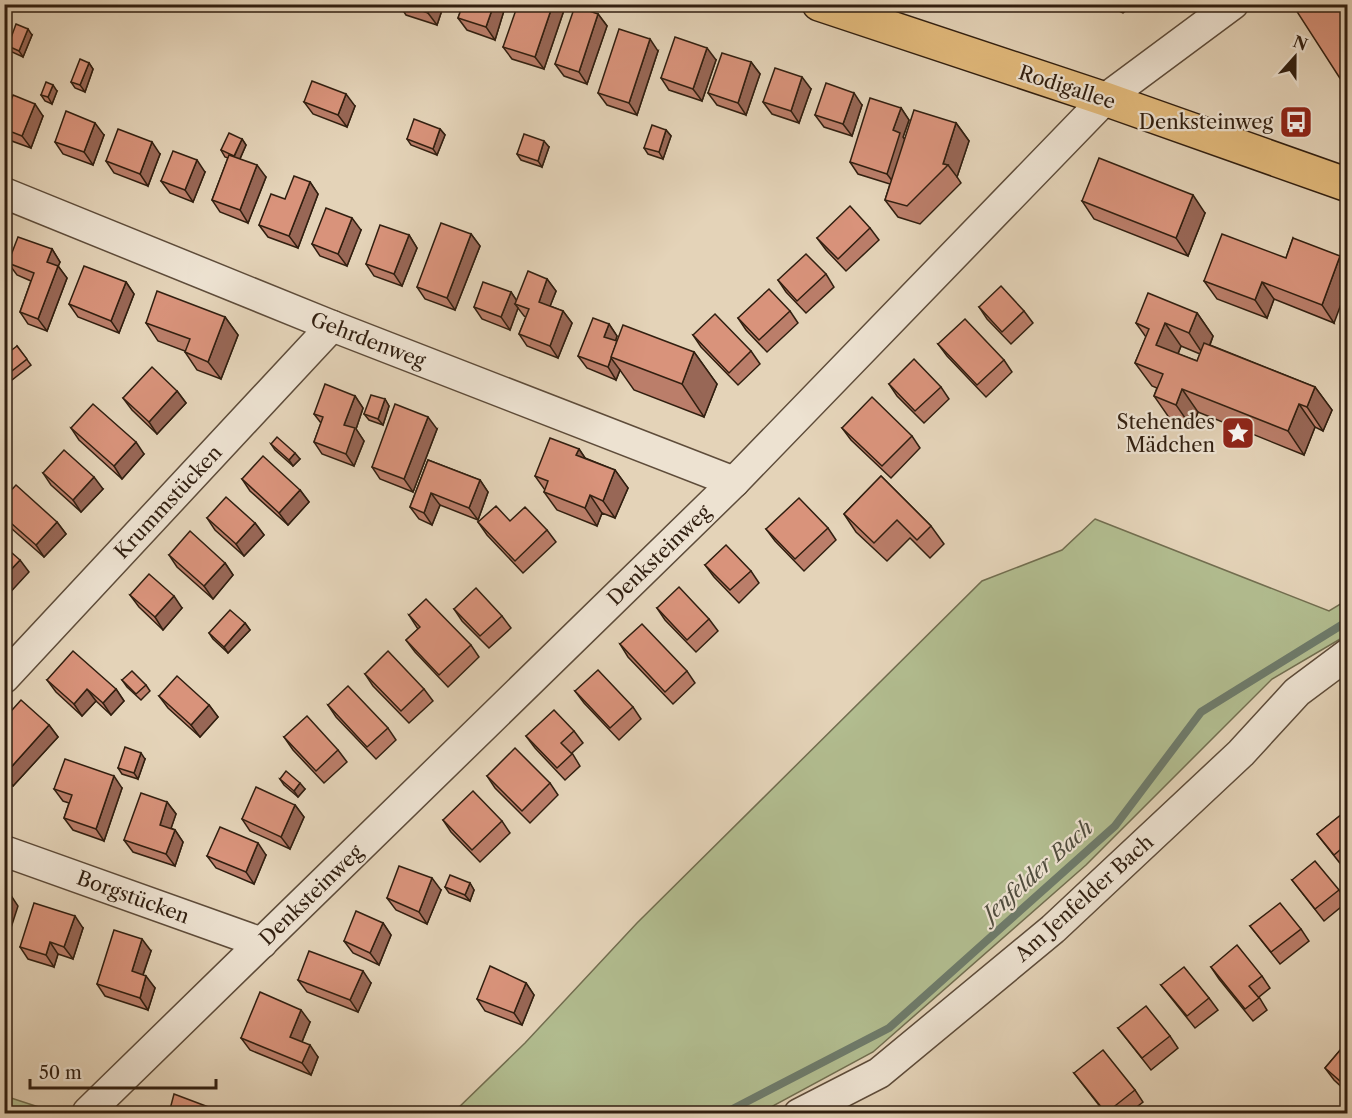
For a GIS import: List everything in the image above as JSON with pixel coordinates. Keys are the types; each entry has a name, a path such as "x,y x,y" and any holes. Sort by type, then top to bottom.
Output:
{"main road":[{"name":"Rodigallee","path":"819,4 1105,99 1347,185"}],"street":[{"name":"Denksteinweg","path":"88,1112 734,482 1105,99 1233,4"},
{"name":"Gehrdenweg","path":"4,193 332,326 734,482"},
{"name":"Krummstücken","path":"4,678 332,326"},
{"name":"Am Jenfelder Bach","path":"799,1113 879,1073 1053,929 1241,753 1297,692 1347,654"},
{"name":"Borgstücken","path":"4,851 262,943"}],"green space":[{"path":"1095,519 1329,611 1347,600 1347,635 1272,679 1086,865 873,1052 760,1113 453,1113 525,1043 637,923 982,581 1062,550"},
{"path":"5,1096 57,1113 5,1113"}],"building":[{"path":"403,4 431,4 428,13"},
{"path":"463,4 494,4 486,27 458,18"},
{"path":"518,4 553,4 535,57 503,47"},
{"path":"1298,4 1347,4 1347,81 1343,83 1294,7"},
{"path":"575,6 598,14 579,72 555,64"},
{"path":"16,24 28,29 19,51 8,46"},
{"path":"619,29 650,39 629,103 598,93"},
{"path":"675,37 707,48 693,89 661,78"},
{"path":"722,53 751,62 738,103 708,93"},
{"path":"80,59 89,63 80,85 71,82"},
{"path":"775,68 802,77 791,111 763,102"},
{"path":"312,81 346,94 338,115 304,102"},
{"path":"46,82 53,85 48,97 41,95"},
{"path":"826,83 854,93 843,124 815,115"},
{"path":"13,95 35,104 22,136 4,129 4,119"},
{"path":"870,98 901,108 893,130 900,133 887,174 850,162"},
{"path":"914,110 956,123 943,164 948,165 907,206 885,200"},
{"path":"66,111 95,123 84,152 55,142"},
{"path":"414,119 440,129 433,149 407,139"},
{"path":"652,125 666,130 659,152 644,148"},
{"path":"118,129 152,142 140,174 106,161"},
{"path":"229,133 242,139 234,156 221,150"},
{"path":"524,134 544,141 538,161 517,154"},
{"path":"173,151 197,160 185,190 161,181"},
{"path":"229,155 257,165 240,210 212,200"},
{"path":"1099,158 1193,195 1176,238 1082,201"},
{"path":"294,176 310,182 289,236 259,225 271,194 285,199"},
{"path":"850,206 870,228 838,259 817,238"},
{"path":"326,208 352,218 338,254 312,244"},
{"path":"441,223 471,234 447,298 417,287"},
{"path":"380,225 409,235 394,274 366,264"},
{"path":"1222,234 1286,258 1293,238 1340,256 1322,305 1262,282 1255,300 1204,281"},
{"path":"18,237 52,249 47,262 58,266 38,319 20,312 34,273 8,263"},
{"path":"806,254 826,274 797,301 778,280"},
{"path":"84,266 126,282 111,321 69,304"},
{"path":"528,271 547,279 539,302 563,311 550,346 519,334 529,309 515,304"},
{"path":"483,282 511,292 501,317 474,307"},
{"path":"1001,286 1024,311 1002,332 979,307"},
{"path":"769,289 790,311 759,340 738,318"},
{"path":"157,291 225,317 208,362 185,352 190,339 146,323"},
{"path":"1148,293 1197,313 1189,333 1165,323 1156,345 1197,361 1204,343 1315,387 1307,407 1299,404 1288,431 1182,389 1176,405 1154,396 1163,374 1135,363 1149,329 1136,323"},
{"path":"715,314 751,351 729,373 693,335"},
{"path":"593,318 609,324 604,337 617,341 608,367 578,356"},
{"path":"965,319 1004,360 977,385 938,344"},
{"path":"623,325 694,352 682,384 611,357"},
{"path":"17,346 27,359 8,374 4,369 4,356"},
{"path":"914,359 941,387 915,411 889,384"},
{"path":"152,367 177,391 149,422 123,398"},
{"path":"325,384 355,396 344,425 355,428 346,454 314,442 323,417 314,414"},
{"path":"371,395 385,399 378,419 364,414"},
{"path":"872,397 912,436 882,466 842,428"},
{"path":"93,404 136,442 114,466 71,428"},
{"path":"395,404 428,417 404,479 372,467"},
{"path":"277,437 295,453 289,460 271,444"},
{"path":"550,438 579,449 576,455 615,470 603,501 590,495 585,508 544,492 548,481 535,476"},
{"path":"64,450 94,477 73,500 43,473"},
{"path":"263,456 300,490 279,513 242,479"},
{"path":"428,460 480,480 469,508 431,493 424,513 410,507"},
{"path":"881,476 931,526 917,540 897,520 874,543 844,514"},
{"path":"16,485 57,522 36,545 4,517 4,498"},
{"path":"226,497 255,523 236,544 207,518"},
{"path":"799,498 828,528 795,559 766,529"},
{"path":"496,506 510,521 525,507 547,530 515,561 478,522"},
{"path":"190,531 225,563 204,586 169,555"},
{"path":"726,545 751,571 730,590 705,565"},
{"path":"4,546 20,560 4,577"},
{"path":"149,574 174,596 155,617 130,595"},
{"path":"679,587 709,619 687,640 657,608"},
{"path":"476,588 502,616 480,636 454,609"},
{"path":"426,599 471,645 439,675 406,640 420,627 409,615"},
{"path":"230,610 245,623 224,647 209,633"},
{"path":"642,624 687,671 665,692 620,644"},
{"path":"73,651 116,689 103,703 87,689 74,704 47,680"},
{"path":"388,651 424,689 401,711 365,674"},
{"path":"598,670 633,707 610,728 575,691"},
{"path":"132,671 146,685 136,694 122,680"},
{"path":"177,676 209,705 191,725 159,696"},
{"path":"348,686 388,728 367,747 328,705"},
{"path":"21,700 49,725 5,774 4,719"},
{"path":"554,710 574,731 561,743 572,754 557,768 526,736"},
{"path":"307,716 338,750 316,771 284,737"},
{"path":"125,747 141,753 134,773 118,768"},
{"path":"515,748 550,783 522,811 487,776"},
{"path":"65,759 114,776 96,829 64,818 72,795 54,789"},
{"path":"286,771 300,783 294,791 280,779"},
{"path":"256,787 295,805 281,837 242,819"},
{"path":"473,791 502,821 472,850 443,820"},
{"path":"141,793 167,802 160,825 175,830 166,854 124,840"},
{"path":"1347,810 1347,844 1334,855 1317,834"},
{"path":"220,827 258,843 246,872 207,856"},
{"path":"1315,861 1339,890 1315,909 1292,880"},
{"path":"399,866 432,878 419,912 387,898"},
{"path":"450,875 470,883 465,895 445,887"},
{"path":"4,892 10,894 4,910"},
{"path":"34,903 75,916 64,947 50,942 46,955 20,947"},
{"path":"1280,903 1301,929 1271,952 1250,926"},
{"path":"356,911 383,923 370,953 344,941"},
{"path":"114,930 142,939 132,971 146,976 140,998 97,984"},
{"path":"1237,945 1262,976 1249,986 1259,998 1245,1009 1211,967"},
{"path":"309,951 363,971 350,1000 298,980"},
{"path":"490,966 526,983 514,1013 477,999"},
{"path":"1184,967 1209,998 1187,1016 1161,985"},
{"path":"260,992 301,1010 290,1037 310,1045 302,1063 241,1038"},
{"path":"1146,1006 1170,1036 1142,1058 1118,1028"},
{"path":"1347,1042 1347,1087 1325,1068"},
{"path":"1103,1050 1135,1090 1106,1113 1074,1073"},
{"path":"174,1094 219,1111 218,1113 169,1113"}],"waterway":[{"name":"Jenfelder Bach","path":"723,1114 889,1028 1115,826 1201,712 1348,621"}],"place":[{"name":"Denksteinweg","path":"1296,122"},
{"name":"Stehendes Mädchen","path":"1238,433"}]}
